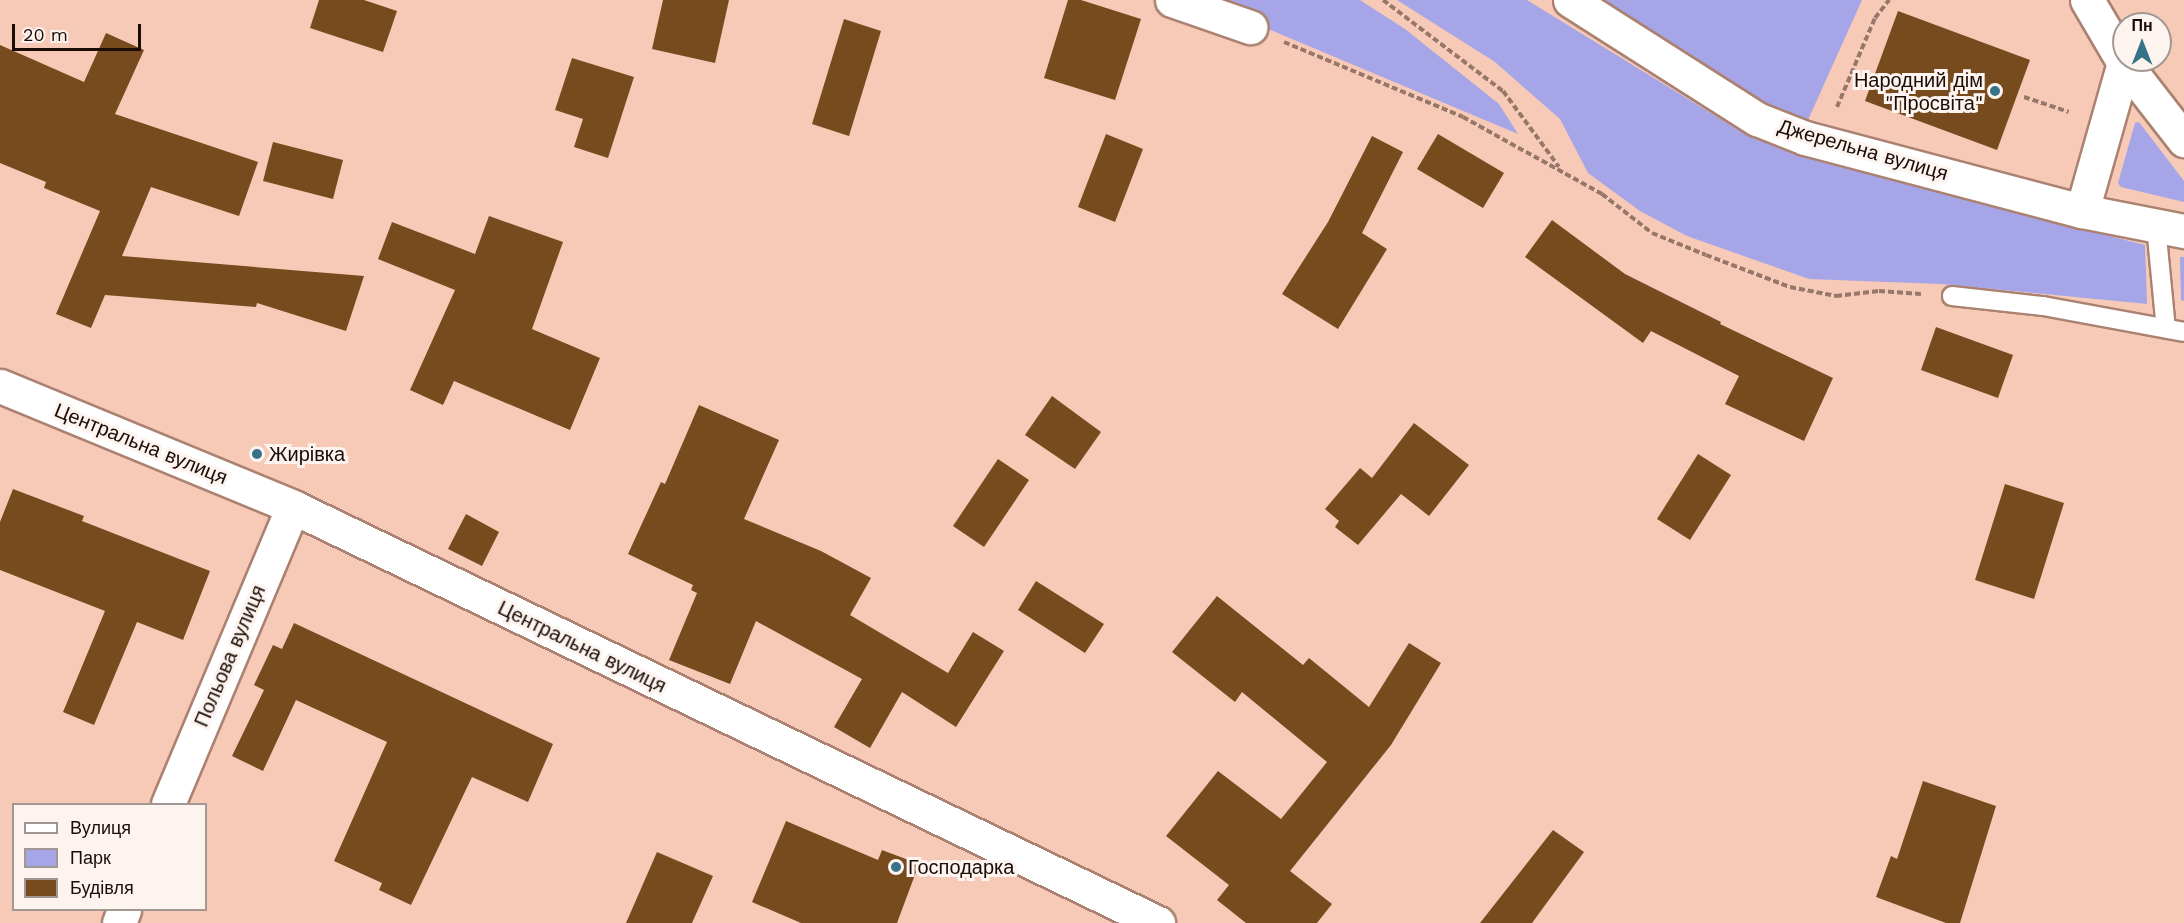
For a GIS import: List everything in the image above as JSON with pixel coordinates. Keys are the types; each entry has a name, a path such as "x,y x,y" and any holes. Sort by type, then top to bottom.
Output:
{"street":[{"path":"1172,0 1250,27"},
{"name":"Джерельна вулиця","path":"1570,0 1757,119 1821,142 2082,211 2170,228"},
{"path":"2087,0 2112,43"},
{"path":"2082,211 2121,72"},
{"path":"2131,72 2184,140"},
{"name":"Центральна вулиця","path":"0,386 293,507 1158,923"},
{"name":"Польова вулиця","path":"168,803 293,507"}],"lane":[{"path":"1952,296 2043,306 2175,330 2170,228"}],"path":[{"path":"1383,0 1503,91 1561,170"},
{"path":"1821,142 1875,18 1889,0"},
{"path":"1250,27 1464,117 1602,194 1652,233 1790,287 1836,296 1879,291 1952,296"},
{"path":"2024,97 2107,124"}],"green space":[{"path":"1199,0 1360,0 1405,29 1499,104 1518,134"},
{"path":"1397,0 1527,0 1740,131 1850,169 2145,245 2147,304 1941,284 1809,279 1687,236 1640,211 1588,173 1560,119 1495,62"},
{"path":"1605,0 1862,0 1808,120 1783,112 1728,82"},
{"path":"2139,122 2184,181 2184,202 2121,187 2118,183 2135,123"},
{"path":"2180,257 2184,257 2184,301 2181,300"}],"building":[{"path":"319,0 364,0 397,11 383,52 310,28"},
{"path":"663,0 729,0 715,63 652,49"},
{"path":"1068,0 1081,0 1141,19 1115,100 1044,78"},
{"path":"1898,11 2030,60 1997,150 1865,101"},
{"path":"844,19 881,31 849,136 812,124"},
{"path":"106,33 144,50 115,114 258,162 239,216 151,187 122,256 364,276 346,331 257,303 256,307 105,295 91,328 56,314 100,211 44,188 46,182 0,163 0,45 84,82"},
{"path":"572,58 634,77 608,158 574,147 583,119 555,110"},
{"path":"1106,134 1143,149 1115,222 1078,207"},
{"path":"1438,134 1504,173 1483,208 1417,169"},
{"path":"1372,136 1403,152 1362,233 1387,249 1338,329 1282,294 1328,222"},
{"path":"273,142 343,160 333,199 263,181"},
{"path":"489,216 563,242 532,329 600,358 570,430 454,381 443,405 410,390 455,290 378,259 392,222 475,254"},
{"path":"1552,220 1625,274 1721,322 1720,324 1833,378 1804,441 1725,404 1739,376 1651,331 1643,343 1525,257"},
{"path":"1936,327 2013,355 1998,398 1921,370"},
{"path":"1052,396 1101,432 1075,469 1025,435"},
{"path":"699,405 779,440 744,519 821,551 871,578 850,615 948,673 973,632 1004,651 956,727 902,692 870,748 834,727 862,679 756,621 730,684 669,660 697,593 691,590 693,585 628,554 661,482 665,484"},
{"path":"1414,423 1469,465 1429,516 1401,494 1358,545 1335,527 1339,521 1325,509 1360,468 1372,478"},
{"path":"1698,454 1731,475 1690,540 1657,519"},
{"path":"998,459 1029,480 984,547 953,526"},
{"path":"2005,484 2064,503 2034,599 1975,580"},
{"path":"13,489 84,516 82,521 210,571 183,640 137,622 94,725 63,712 105,611 0,570 0,522"},
{"path":"466,514 499,532 482,566 448,549"},
{"path":"1036,581 1104,624 1085,653 1018,610"},
{"path":"1217,596 1303,665 1309,658 1369,707 1409,643 1441,663 1391,745 1290,871 1332,904 1317,923 1246,923 1217,900 1229,885 1166,836 1218,771 1281,819 1327,762 1242,692 1235,702 1172,652"},
{"path":"294,623 553,744 528,802 472,777 411,905 379,890 382,883 334,861 387,742 296,700 263,771 232,756 264,690 254,685 273,645 282,649"},
{"path":"1923,781 1996,806 1960,923 1946,923 1876,897 1891,856 1897,859"},
{"path":"786,821 878,860 882,850 919,864 897,923 801,923 752,902"},
{"path":"1553,830 1584,852 1532,923 1480,923"},
{"path":"657,852 713,876 692,923 626,923"}],"place":[{"name":"Народний дім \"Просвіта\"","path":"1995,91"},
{"name":"Жирівка","path":"257,454"},
{"name":"Господарка","path":"896,867"}]}
